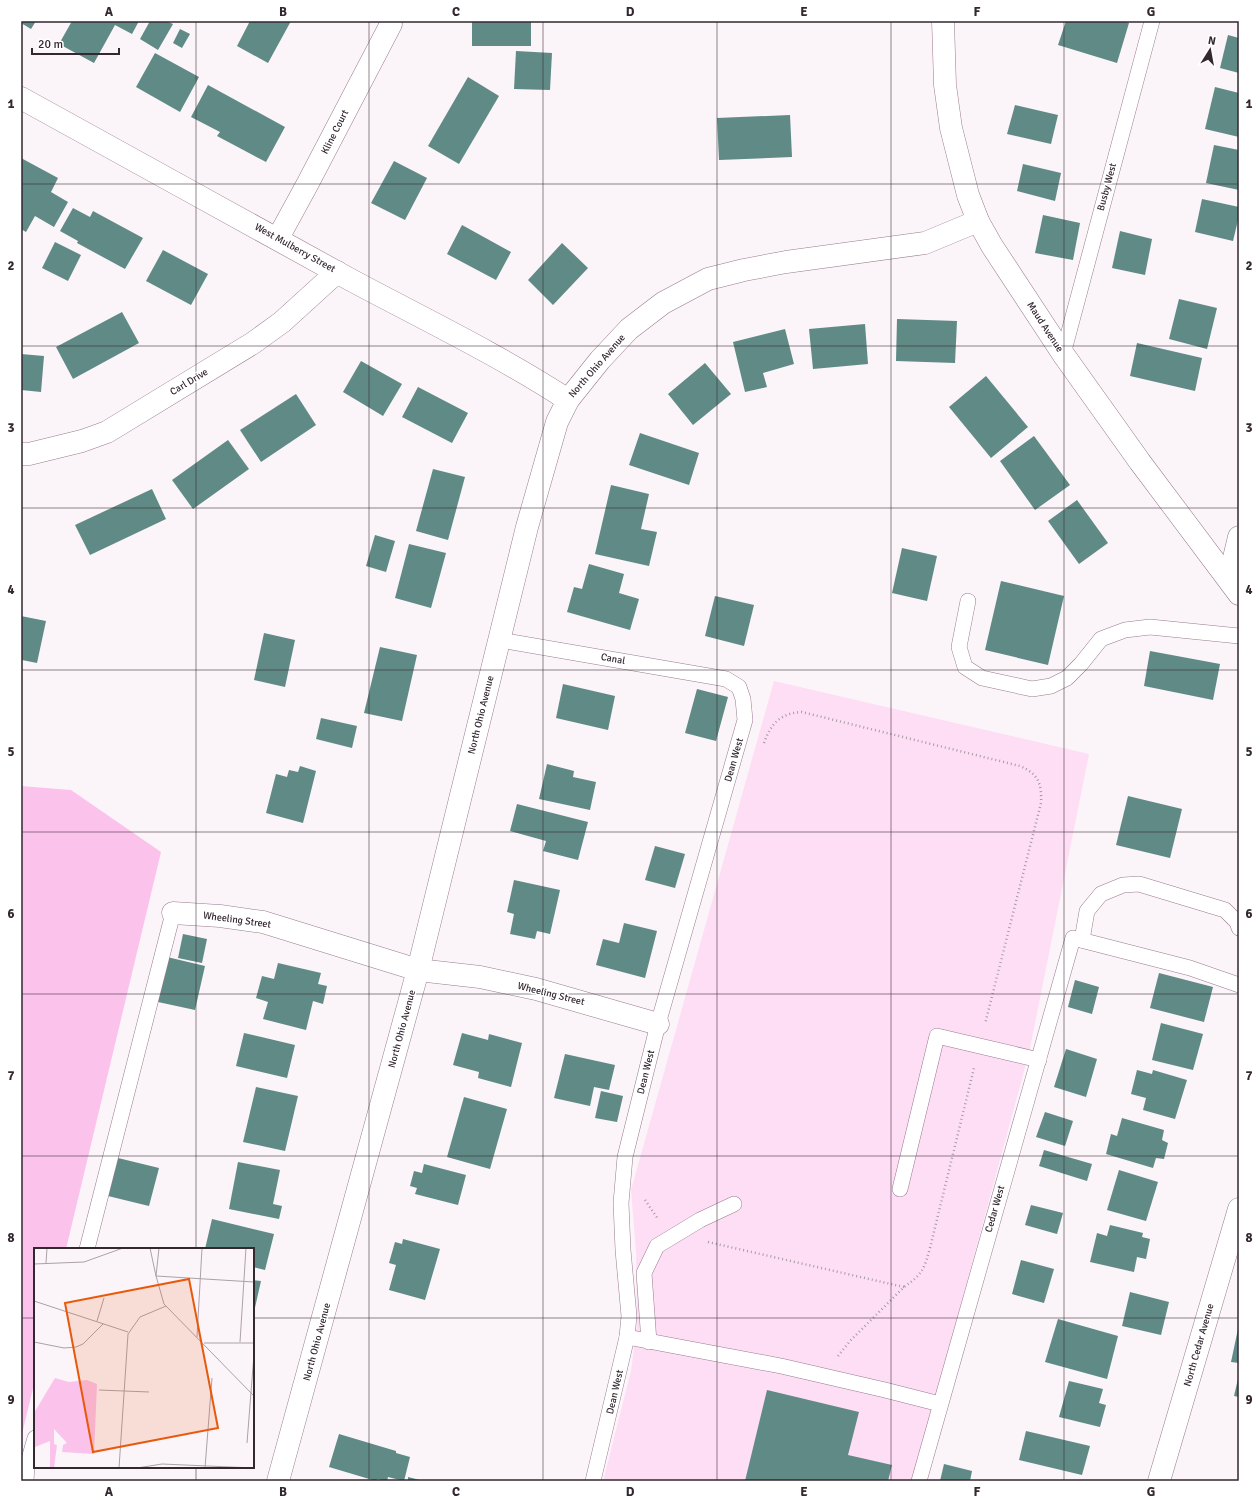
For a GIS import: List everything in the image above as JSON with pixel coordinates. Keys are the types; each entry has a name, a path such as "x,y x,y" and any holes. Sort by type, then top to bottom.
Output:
{"street":[{"name":"Maud Avenue","path":"943,21 945,85 951,128 968,195 978,220 992,246 1063,354 1140,462 1234,586"},
{"name":"Kline Court","path":"278,238 312,177 390,24"},
{"name":"West Mulberry Street","path":"21,98 278,238 337,272 541,382 568,400"},
{"name":"North Ohio Avenue","path":"278,1481 418,970 527,527 557,422 568,400 600,360 629,329 663,303 708,280 744,270 786,262 925,243 978,220"},
{"name":"Carl Drive","path":"21,454 82,442 107,432 253,343 282,322 337,272"},
{"path":"1234,586 1239,537"},
{"name":"Wheeling Street","path":"173,913 220,916 263,922 418,970 480,977 543,992 658,1024"},
{"name":"North Cedar Avenue","path":"1159,1481 1239,1209"}],"lane":[{"name":"Busby West","path":"1063,354 1152,21"},
{"path":"968,601 959,647 966,668 982,678 1032,689 1051,686 1067,678 1081,664 1101,639 1125,630 1150,627 1239,636"},
{"name":"Canal","path":"500,640 726,679"},
{"name":"Dean West","path":"593,1481 627,1337 629,1316 622,1250 621,1203 625,1157 658,1024 745,720 739,687 726,679"},
{"name":"Cedar West","path":"919,1481 1039,1060 1087,911 1101,894 1123,885 1139,884 1225,910 1237,922 1239,928"},
{"name":"Wheeling Street","path":"87,1248 173,913"},
{"path":"1078,939 1190,968 1239,985"},
{"path":"900,1189 936,1036 1039,1060"},
{"path":"649,1342 644,1274 657,1246 700,1220 734,1204"},
{"path":"627,1337 727,1355 822,1375 940,1404"},
{"path":"26,1481 27,1466 34,1442"}],"path":[{"path":"763,748 771,727 780,718 791,712 802,712 1020,766 1030,771 1039,781 1041,792 1041,803 923,1272 904,1287 850,1341 822,1375"},
{"path":"643,1197 657,1218 676,1235 904,1287"}],"shaded area":[{"path":"774,681 1089,754 1029,1053 913,1481 603,1481 631,1371 637,1325 636,1252 631,1190"},
{"path":"21,786 71,790 161,852 66,1248 34,1248 34,1384 21,1438"}],"building":[{"path":"21,21 36,21 31,29 21,23"},
{"path":"72,21 139,21 132,34 115,25 94,63 59,44"},
{"path":"150,21 166,21 173,24 158,50 140,39"},
{"path":"250,21 291,21 268,63 237,46"},
{"path":"472,21 531,21 531,46 472,46"},
{"path":"1066,21 1123,21 1129,23 1117,63 1058,45"},
{"path":"180,29 190,34 182,48 173,43"},
{"path":"1228,35 1239,38 1239,73 1220,68"},
{"path":"516,51 552,53 550,90 514,89"},
{"path":"155,53 199,77 180,112 136,87"},
{"path":"468,77 499,96 459,164 428,146"},
{"path":"208,85 285,127 266,162 217,136 220,132 191,117"},
{"path":"1215,87 1239,93 1239,137 1205,129"},
{"path":"1015,105 1058,115 1051,144 1007,134"},
{"path":"790,115 792,157 719,160 717,118"},
{"path":"1214,145 1239,150 1239,190 1206,183"},
{"path":"21,158 58,178 51,192 68,202 54,227 35,216 26,232 21,229"},
{"path":"394,161 427,178 405,220 371,203"},
{"path":"1023,164 1061,173 1055,201 1017,191"},
{"path":"1202,199 1239,207 1239,216 1233,241 1195,232"},
{"path":"73,208 90,217 93,211 143,238 125,269 77,243 78,241 60,231"},
{"path":"1043,215 1080,223 1073,260 1035,253"},
{"path":"462,225 511,252 496,280 447,254"},
{"path":"1120,231 1152,239 1145,275 1112,268"},
{"path":"55,242 81,255 68,281 42,268"},
{"path":"562,243 588,268 553,305 528,280"},
{"path":"163,250 208,274 191,305 146,281"},
{"path":"1179,299 1217,308 1207,349 1169,339"},
{"path":"122,312 139,343 73,379 56,347"},
{"path":"897,319 957,321 955,363 896,361"},
{"path":"865,324 868,364 813,369 809,329"},
{"path":"785,329 794,364 763,373 767,387 745,392 733,342"},
{"path":"1137,343 1202,358 1195,391 1130,376"},
{"path":"21,354 44,356 41,392 21,390"},
{"path":"361,361 402,384 383,416 343,392"},
{"path":"705,363 731,394 693,425 668,394"},
{"path":"986,376 1028,427 991,458 949,407"},
{"path":"418,387 468,413 452,443 402,417"},
{"path":"296,394 316,425 261,462 240,430"},
{"path":"640,433 699,453 689,485 629,465"},
{"path":"1034,436 1070,485 1035,510 1000,461"},
{"path":"228,440 249,469 193,509 172,480"},
{"path":"433,469 465,477 448,540 416,531"},
{"path":"611,485 649,494 641,529 657,532 649,566 595,554"},
{"path":"152,489 166,519 90,555 75,525"},
{"path":"1077,500 1108,543 1079,564 1048,521"},
{"path":"375,535 395,541 386,572 366,566"},
{"path":"409,544 446,553 431,608 395,598"},
{"path":"902,548 937,556 927,601 892,593"},
{"path":"589,564 624,574 619,593 639,599 630,630 567,612 574,587 582,589"},
{"path":"1001,581 1064,596 1048,665 985,650"},
{"path":"715,596 754,605 744,646 705,636"},
{"path":"21,616 46,621 37,663 22,660 21,663"},
{"path":"264,633 295,640 285,687 254,680"},
{"path":"380,647 417,655 402,721 364,713"},
{"path":"1150,651 1220,664 1213,700 1144,686"},
{"path":"563,684 615,696 608,730 556,718"},
{"path":"697,689 728,697 716,741 685,733"},
{"path":"321,718 357,726 352,748 316,739"},
{"path":"547,764 574,771 573,777 596,782 590,810 539,799"},
{"path":"300,766 316,771 303,823 266,813 276,774 287,777 289,770 298,772"},
{"path":"1128,796 1182,809 1170,858 1116,845"},
{"path":"517,804 588,822 578,860 543,851 546,841 510,831"},
{"path":"655,846 685,854 675,888 645,880"},
{"path":"514,880 560,890 550,934 537,931 535,939 510,934 514,914 507,912"},
{"path":"624,923 657,931 645,978 596,965 603,939 619,943"},
{"path":"183,934 207,939 202,963 178,958"},
{"path":"167,957 205,966 195,1010 158,1002"},
{"path":"278,963 321,973 318,984 327,986 323,1004 313,1001 306,1030 263,1019 268,1002 256,998 262,976 274,979"},
{"path":"1159,973 1213,987 1204,1022 1150,1008"},
{"path":"1075,980 1099,987 1092,1014 1068,1007"},
{"path":"1161,1023 1203,1034 1193,1070 1152,1060"},
{"path":"244,1033 295,1045 287,1078 236,1066"},
{"path":"462,1033 488,1040 489,1034 522,1043 511,1087 478,1078 479,1072 453,1065"},
{"path":"1066,1049 1097,1059 1086,1097 1054,1087"},
{"path":"565,1054 615,1065 609,1090 594,1087 590,1106 554,1098"},
{"path":"1137,1070 1152,1074 1153,1070 1187,1080 1175,1119 1143,1110 1146,1098 1131,1094"},
{"path":"256,1087 298,1096 285,1151 243,1142"},
{"path":"601,1091 623,1096 617,1122 595,1118"},
{"path":"464,1097 507,1109 490,1169 447,1157"},
{"path":"1045,1112 1073,1121 1065,1146 1036,1137"},
{"path":"1122,1118 1164,1130 1162,1140 1168,1143 1164,1159 1156,1158 1153,1168 1106,1154 1111,1134 1117,1136"},
{"path":"1044,1150 1092,1164 1087,1181 1039,1166"},
{"path":"118,1158 159,1168 149,1206 108,1196"},
{"path":"238,1162 280,1170 273,1204 282,1206 279,1219 229,1209"},
{"path":"424,1164 466,1175 458,1205 415,1194 417,1188 410,1186 414,1171 422,1173"},
{"path":"1119,1170 1158,1182 1146,1221 1107,1210"},
{"path":"1031,1205 1063,1213 1057,1234 1025,1225"},
{"path":"212,1219 274,1234 265,1270 254,1267 254,1248 205,1248"},
{"path":"1110,1225 1143,1233 1142,1237 1150,1239 1146,1259 1137,1257 1134,1272 1090,1262 1097,1233 1107,1236"},
{"path":"403,1239 440,1249 425,1300 389,1290 396,1265 389,1263 395,1242 402,1244"},
{"path":"1021,1260 1054,1269 1044,1303 1012,1294"},
{"path":"254,1280 261,1281 254,1312"},
{"path":"1130,1292 1169,1302 1161,1335 1122,1326"},
{"path":"1058,1319 1118,1336 1107,1379 1045,1362"},
{"path":"1239,1329 1239,1363 1231,1362"},
{"path":"1239,1379 1239,1397 1234,1396"},
{"path":"1069,1381 1103,1389 1099,1403 1106,1405 1100,1427 1059,1417"},
{"path":"767,1390 859,1412 848,1455 892,1465 888,1481 745,1481"},
{"path":"1026,1431 1090,1446 1082,1475 1019,1460"},
{"path":"339,1434 396,1451 396,1453 410,1457 404,1481 388,1477 387,1481 377,1479 376,1481 329,1467"},
{"path":"944,1464 972,1471 970,1481 940,1481"},
{"path":"408,1477 420,1480 420,1481 408,1481"}]}
